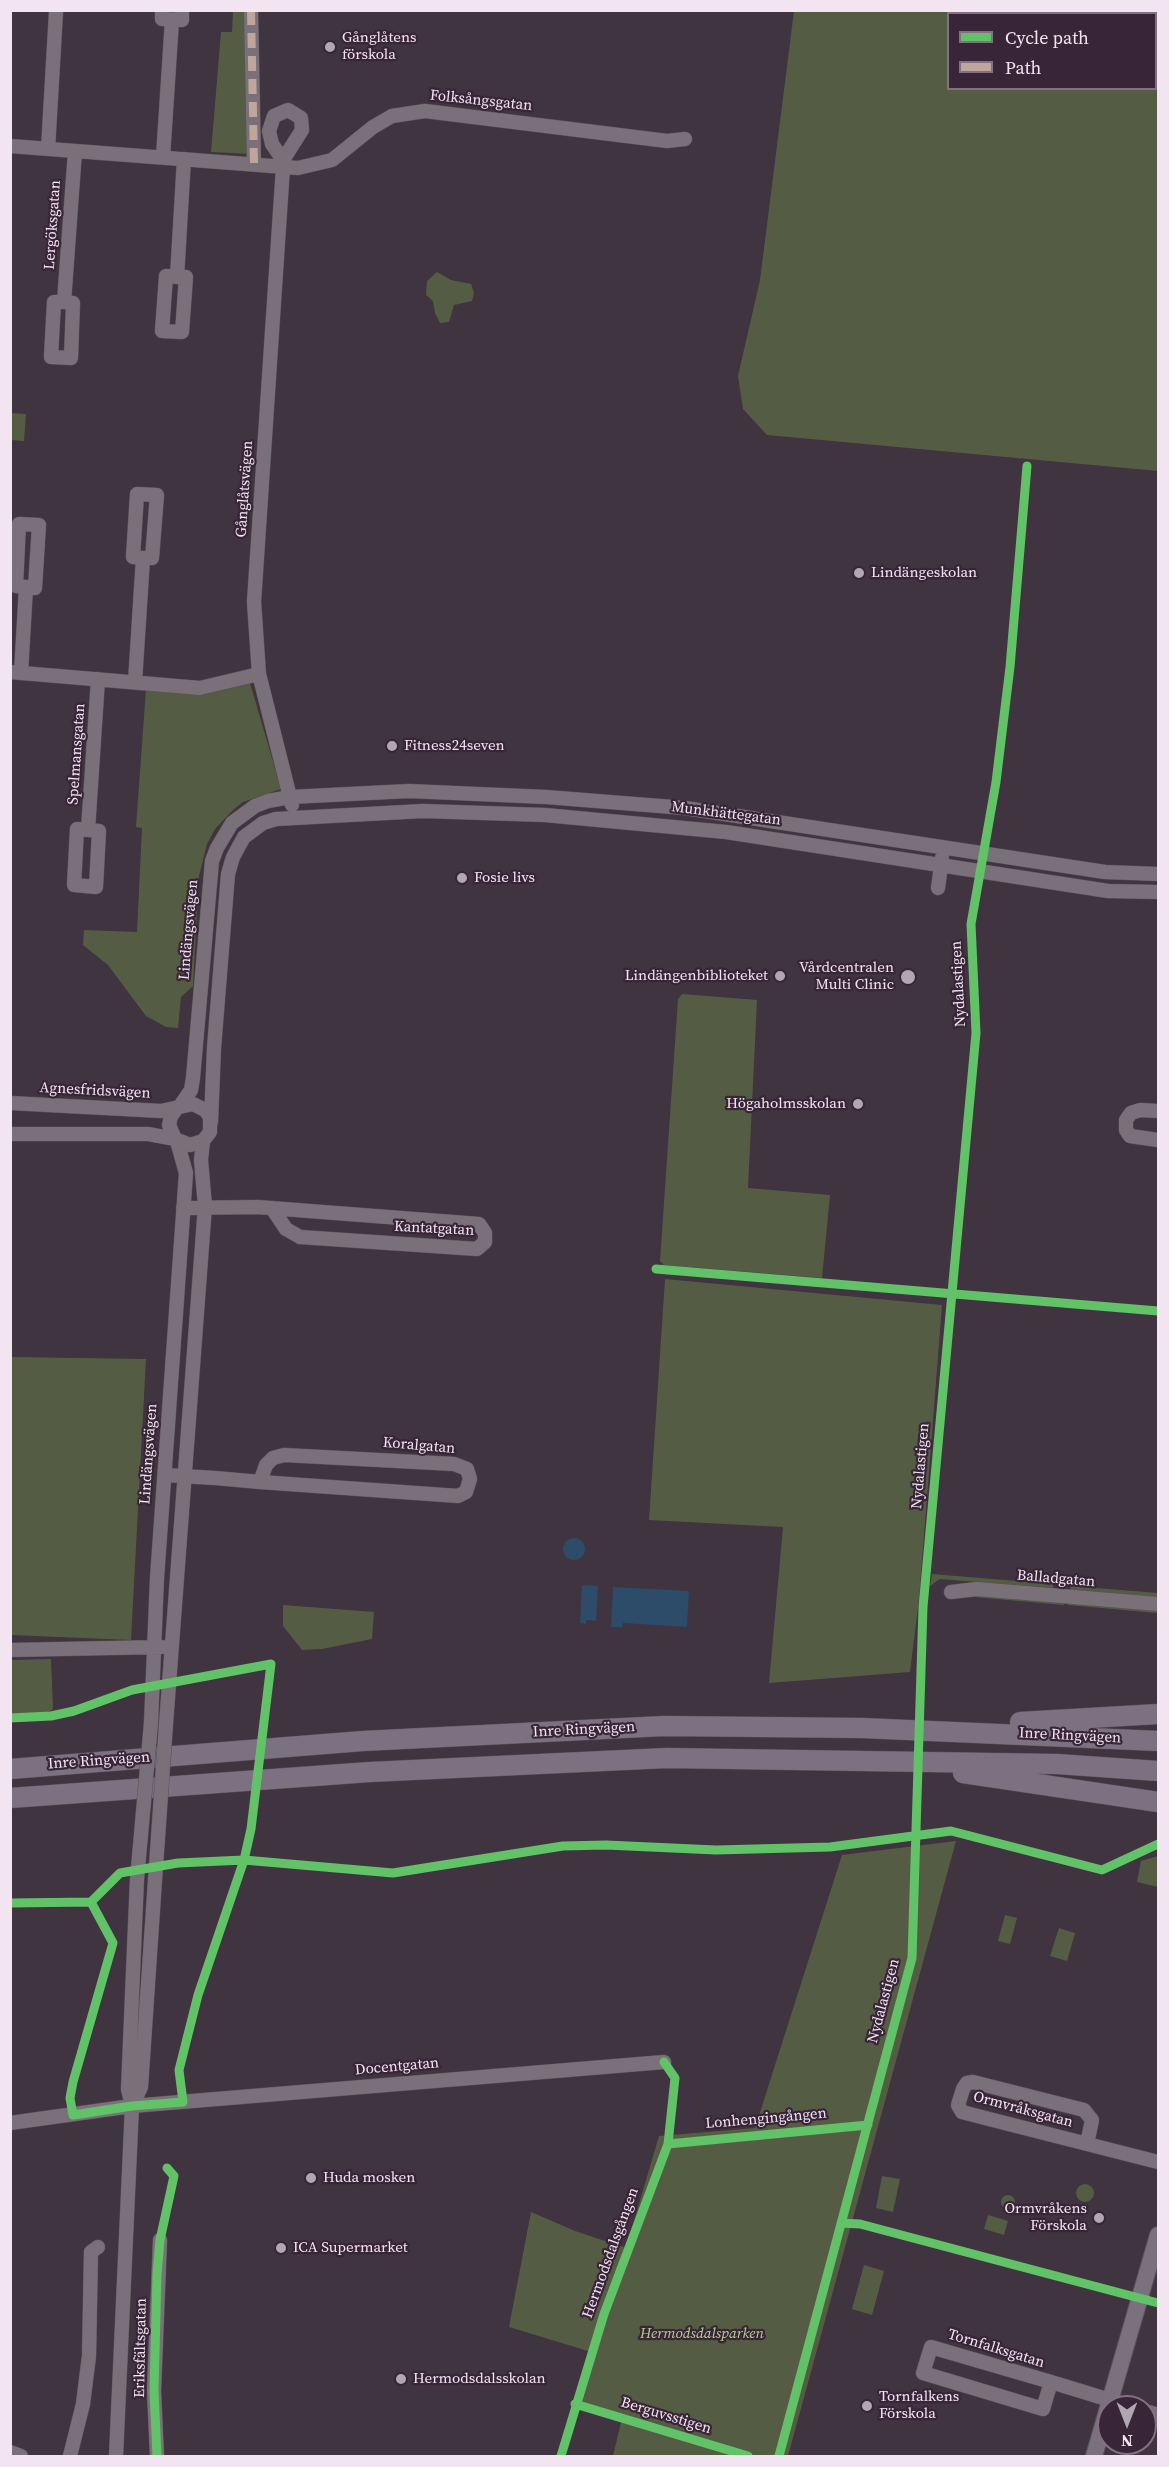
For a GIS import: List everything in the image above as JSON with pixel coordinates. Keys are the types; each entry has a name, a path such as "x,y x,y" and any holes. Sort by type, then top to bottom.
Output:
{"highway":[{"path":"862,1728 1158,1714"},
{"name":"Inre Ringvägen","path":"15,1768 363,1741 641,1728 862,1728 1158,1741"},
{"name":"Inre Ringvägen","path":"10,1799 32,1795 394,1770 667,1758 1057,1764 1158,1772"},
{"path":"838,1760 939,1770 1158,1802"}],"main road":[{"path":"1111,2395 1158,2235"}],"street":[{"path":"10,146 254,164 251,10"},
{"path":"48,149 57,11"},
{"path":"163,158 172,14"},
{"name":"Folksångsgatan","path":"254,164 282,163 298,168 326,163 350,148 382,121 414,111 453,113 667,141 685,139"},
{"name":"Lergöksgatan","path":"64,302 75,151"},
{"path":"177,276 184,159"},
{"name":"Gånglåtsvägen","path":"282,163 254,602 259,674 294,816"},
{"path":"135,682 143,558"},
{"path":"26,587 16,673 200,688 259,674"},
{"name":"Spelmansgatan","path":"88,830 98,679"},
{"name":"Munkhättegatan","path":"290,796 408,791 546,797 726,813 1105,872 1158,874"},
{"name":"Lindängsvägen","path":"137,1879 148,1772 186,1166 169,1125 171,1116 191,1090 210,874 216,848 232,824 243,814 268,801 290,796"},
{"name":"Munkhättegatan","path":"294,816 423,811 545,815 726,832 1108,891 1158,892"},
{"path":"10,1134 148,1134 176,1140 190,1146 203,1141 210,1132 211,1122 217,1007 228,874 233,857 244,837 254,828 263,823 294,816"},
{"path":"938,888 943,847"},
{"name":"Agnesfridsvägen","path":"10,1103 122,1110 179,1107"},
{"path":"179,1107 189,1104 202,1107 211,1122"},
{"path":"1158,1112 1140,1110 1131,1113 1126,1120 1126,1130 1131,1136 1158,1140"},
{"path":"10,1650 173,1647 205,1206 201,1160 203,1141"},
{"name":"Kantatgatan","path":"183,1208 205,1206 272,1208 479,1224 485,1233 485,1242 477,1249 300,1237 286,1229 272,1208"},
{"name":"Koralgatan","path":"165,1475 186,1477 458,1496 466,1492 470,1479 467,1469 454,1464 284,1455 273,1458 266,1466 260,1482"},
{"name":"Balladgatan","path":"951,1592 977,1589 1158,1604"},
{"name":"Eriksfältsgatan","path":"132,2106 141,2087 173,1647"},
{"name":"Eriksfältsgatan","path":"116,2457 132,2106 128,2089 137,1879"},
{"name":"Docentgatan","path":"10,2123 132,2106 664,2061"},
{"name":"Ormvråksgatan","path":"1087,2144 1092,2120 1084,2110 973,2082 967,2083 963,2089 958,2105 963,2112 1087,2144 1158,2162"},
{"name":"Eriksfältsgatan","path":"157,2457 154,2391 160,2240"},
{"path":"70,2457 83,2404 89,2356 92,2252 98,2247"},
{"name":"Tornfalksgatan","path":"1051,2382 1043,2409 923,2373 931,2347 1051,2382 1097,2396"},
{"path":"10,2452 21,2457"}],"green space":[{"path":"233,11 249,11 252,154 211,152 221,32 232,32"},
{"path":"794,11 1158,11 1158,471 767,435 743,409 738,376 760,280"},
{"path":"437,272 451,280 471,284 474,293 472,301 454,305 449,322 440,323 433,301 426,295 427,281"},
{"path":"11,413 26,414 24,441 11,440"},
{"path":"250,683 281,789 243,802 215,829 207,844 199,876 193,986 181,997 178,1028 166,1027 146,1016 108,965 83,945 84,930 137,932 142,828 136,827 146,689 203,695"},
{"path":"682,994 757,1000 748,1188 830,1195 822,1278 664,1265 660,1261 678,999"},
{"path":"665,1279 942,1305 919,1599 910,1672 769,1683 783,1527 649,1520"},
{"path":"11,1357 146,1359 131,1640 11,1635"},
{"path":"932,1574 1053,1584 1053,1588 940,1579 930,1586"},
{"path":"1071,1586 1158,1593 1158,1597 1070,1590"},
{"path":"974,1597 1064,1603 1064,1605"},
{"path":"1068,1603 1157,1611 1157,1613 1068,1605"},
{"path":"283,1605 374,1612 372,1639 322,1649 302,1650 283,1626"},
{"path":"51,1659 53,1709 47,1714 11,1715 11,1660"},
{"name":"Hermodsdalsparken","path":"956,1841 788,2456 613,2456 622,2418 572,2404 588,2351 509,2327 531,2212 575,2231 626,2248 659,2136 755,2128 842,1855"},
{"path":"1158,1856 1158,1887 1137,1882 1141,1861"},
{"path":"1005,1915 1017,1918 1010,1944 998,1941"},
{"path":"1059,1928 1075,1933 1067,1961 1050,1956"},
{"path":"882,2176 900,2179 893,2212 876,2208"},
{"path":"1085,2184 1091,2187 1094,2193 1091,2199 1085,2202 1079,2199 1076,2193 1079,2187"},
{"path":"1008,2195 1013,2197 1015,2202 1013,2207 1008,2209 1003,2207 1001,2202 1003,2197"},
{"path":"988,2215 1008,2221 1004,2235 984,2229"},
{"path":"864,2265 884,2271 872,2315 852,2309"}],"water":[{"path":"574,1538 582,1541 585,1549 582,1557 574,1560 566,1557 563,1549 566,1541"},
{"path":"582,1585 598,1586 596,1621 586,1620 586,1624 580,1623"},
{"path":"613,1587 689,1591 687,1627 623,1623 622,1627 611,1627"}],"marked path":[{"path":"251,10 254,164"}],"cycle path":[{"name":"Nydalastigen","path":"779,2456 912,1958 923,1607 976,1033 971,924 996,782 1010,667 1027,466"},
{"path":"656,1269 1158,1311"},
{"path":"10,1718 51,1716 74,1711 132,1690 271,1664 251,1829 244,1860 198,1995 179,2070 183,2102 132,2106 73,2115 70,2098 73,2082 113,1943 91,1902"},
{"path":"91,1902 120,1873 178,1863 244,1860 393,1873 563,1846 606,1845 716,1850 830,1847 951,1831 1102,1870 1158,1844"},
{"path":"10,1903 91,1902"},
{"name":"Hermodsdalsgången","path":"561,2456 604,2314 668,2144 675,2078 664,2062"},
{"name":"Lonhengingången","path":"668,2144 868,2125"},
{"path":"157,2456 154,2391 157,2274 160,2240 174,2176 167,2168"},
{"path":"841,2223 860,2224 1158,2303"},
{"name":"Berguvsstigen","path":"575,2404 748,2456"}],"place":[{"name":"Gånglåtens förskola","path":"330,47"},
{"name":"Lindängeskolan","path":"859,573"},
{"name":"Fitness24seven","path":"392,746"},
{"name":"Fosie livs","path":"462,878"},
{"name":"Lindängenbiblioteket","path":"780,976"},
{"name":"Vårdcentralen Multi Clinic","path":"908,977"},
{"name":"Högaholmsskolan","path":"858,1104"},
{"name":"Huda mosken","path":"311,2178"},
{"name":"Ormvråkens Förskola","path":"1099,2218"},
{"name":"ICA Supermarket","path":"281,2248"},
{"name":"Hermodsdalsskolan","path":"401,2379"},
{"name":"Tornfalkens Förskola","path":"867,2406"}]}
